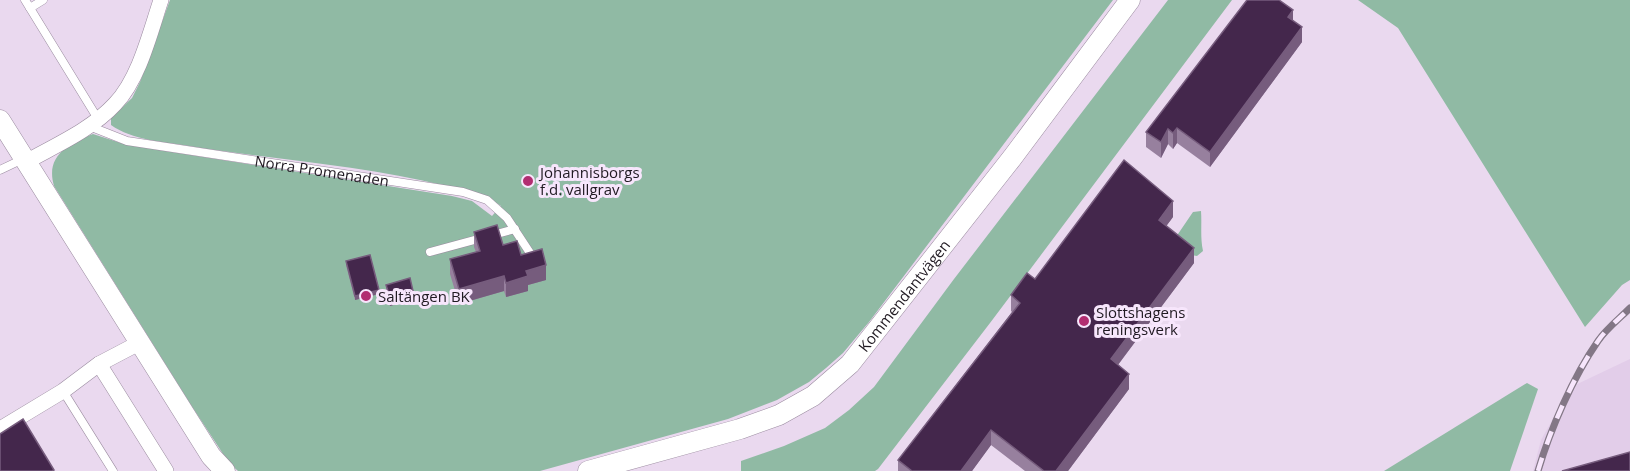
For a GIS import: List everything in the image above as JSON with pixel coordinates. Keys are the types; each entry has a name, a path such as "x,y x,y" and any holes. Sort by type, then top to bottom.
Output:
{"street":[{"path":"25,160 94,122 123,94 134,75 161,0"},
{"name":"Kommendantvägen","path":"588,471 740,429 779,415 813,396 843,370 871,338 1005,167 1130,0"},
{"path":"0,120 211,456 225,471"},
{"path":"0,429 63,391 99,364 139,343"},
{"path":"99,364 166,471"}],"lane":[{"path":"25,0 94,122"},
{"path":"30,8 43,0"},
{"name":"Norra Promenaden","path":"94,122 127,141 463,192 487,200 507,218 532,256"},
{"path":"0,170 25,160"},
{"path":"430,252 515,228"},
{"path":"63,391 113,471"}],"shaded area":[{"path":"1630,359 1630,471 1533,471 1541,440 1571,387"}],"green space":[{"path":"170,0 1113,0 869,322 843,353 809,382 777,400 728,419 540,471 238,471 229,463 191,405 54,186 53,166 61,152 93,134 127,145 452,196 472,201 492,216 501,206 475,193 414,179 159,142 119,130 111,125 111,118 132,98 140,82"},
{"path":"1168,0 1232,0 878,469 875,471 741,471 741,461 825,428 874,387"},
{"path":"1358,0 1630,0 1630,280 1622,285 1585,327 1398,28"},
{"path":"1201,211 1203,251 1197,256 1191,255 1178,242 1178,234 1193,212"},
{"path":"1527,383 1538,389 1510,471 1384,471"}],"building":[{"path":"1247,0 1279,0 1293,10 1288,17 1302,27 1210,152 1177,128 1173,133 1168,129 1161,142 1146,132"},
{"name":"Slottshagens reningsverk","path":"1124,160 1173,201 1159,220 1194,248 1111,359 1129,374 1056,471 1044,471 991,430 961,471 912,471 898,460 1020,303 1011,295 1027,273 1035,279"},
{"path":"497,225 503,245 517,241 521,255 542,249 546,265 526,271 528,276 506,283 504,276 459,289 450,259 480,251 474,232"},
{"name":"Saltängen BK","path":"370,255 379,290 355,296 346,261"},
{"path":"410,278 413,291 390,297 386,285"},
{"path":"23,419 54,470 0,471 0,434"},
{"path":"1630,452 1630,471 1562,471"}],"railway":[{"path":"1538,471 1556,421 1589,355 1601,337 1630,308"}],"place":[{"name":"Johannisborgs f.d. vallgrav","path":"528,181"},
{"name":"Saltängen BK","path":"366,296"},
{"name":"Slottshagens reningsverk","path":"1084,321"}]}
